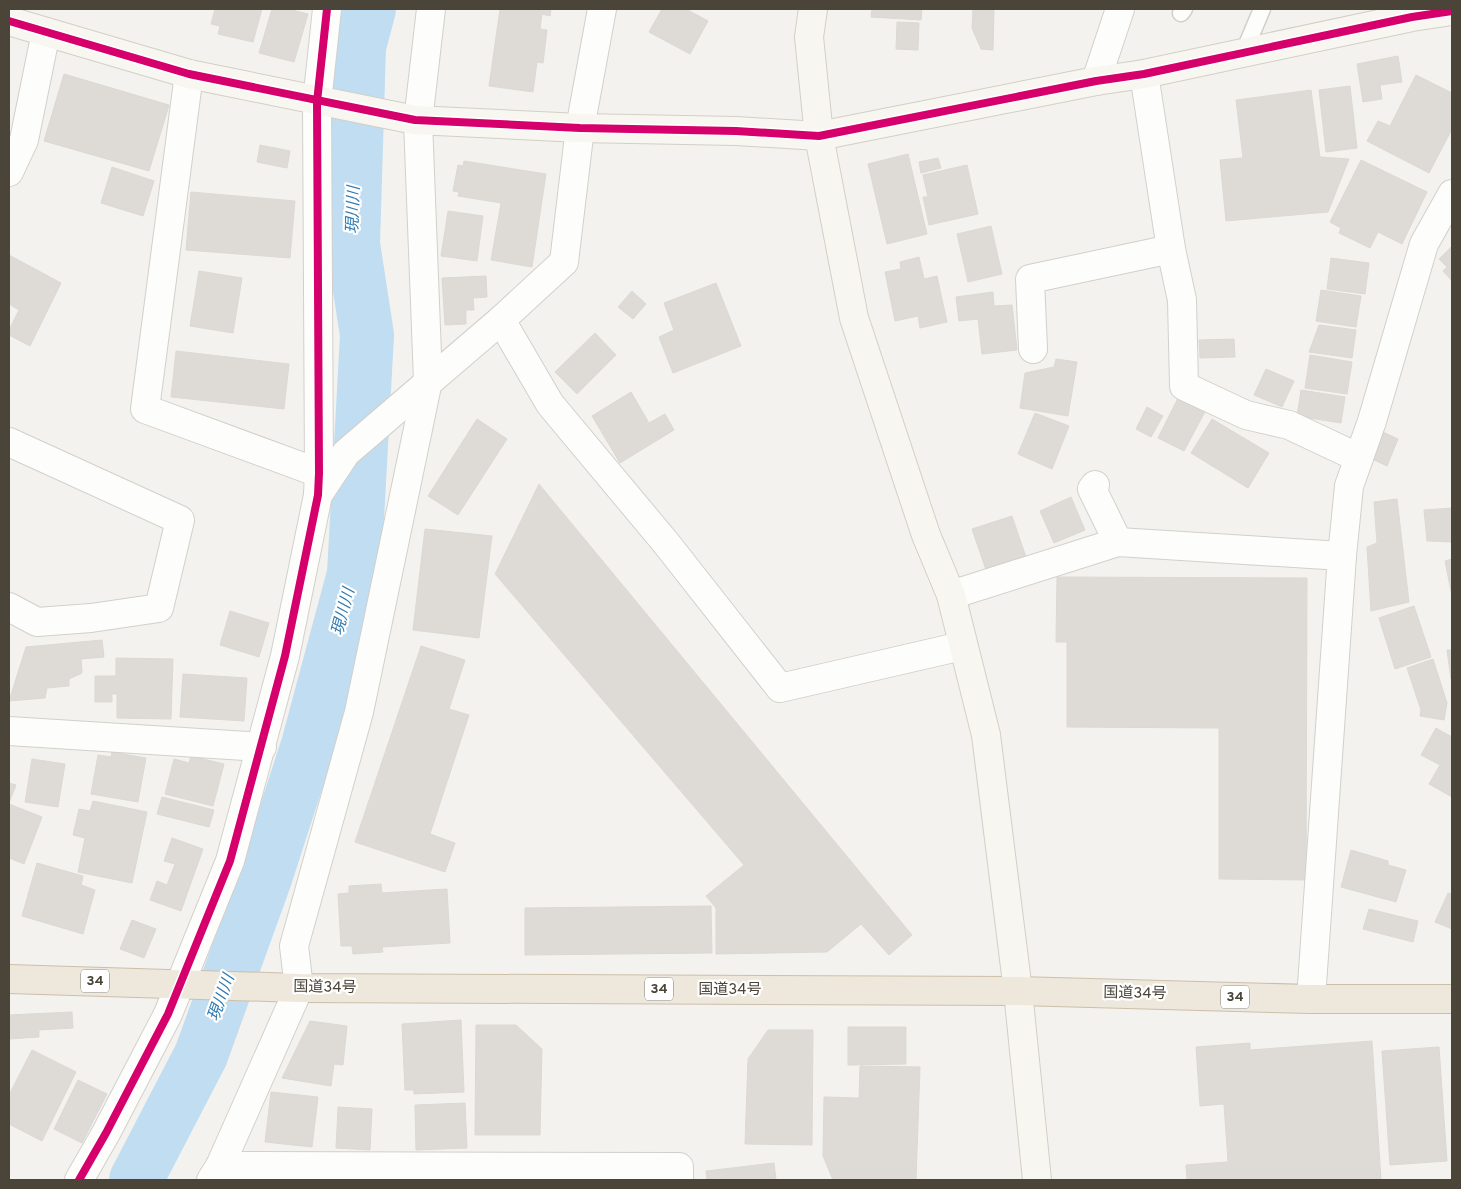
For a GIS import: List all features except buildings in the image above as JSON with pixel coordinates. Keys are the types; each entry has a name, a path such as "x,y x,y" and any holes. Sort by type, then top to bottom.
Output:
{"highway":[{"name":"国道34号","path":"9,979 300,988 1018,991 1311,999 1452,999"}],"street":[{"path":"78,1180 168,1014 230,861 286,656 318,484 318,102 327,9"},
{"path":"431,9 416,121 427,382 359,712 294,946 300,988 216,1173 679,1167 679,1180"},
{"path":"318,484 346,453 501,320 564,262 580,128 602,9"},
{"path":"813,9 809,37 819,136 854,318 926,534 951,595 962,646 986,735 1018,991 1037,1180"},
{"path":"1096,81 1120,9"},
{"path":"9,21 189,74 416,121 580,128 736,131 819,136 1096,81 1144,74 1452,11"},
{"path":"9,172 24,140 46,32"},
{"path":"189,74 145,409 318,484"},
{"path":"1144,74 1171,249 1182,300 1184,386 1246,416 1289,425 1359,458"},
{"path":"1311,999 1342,556 1349,486 1424,244 1452,194"},
{"path":"1033,349 1030,279 1171,249"},
{"path":"501,320 550,404 780,688 962,646"},
{"path":"9,442 180,520 159,608 91,618 37,622 9,607"},
{"path":"1095,484 1092,489 1118,542"},
{"path":"951,595 1118,542 1342,556"},
{"path":"9,731 262,747"}],"lane":[{"path":"1243,54 1262,9"}],"waterway":[{"name":"現川川","path":"136,1180 201,1055 265,878 308,745 354,574 367,335 353,244 359,47 369,9"}],"cycle path":[{"path":"79,1180 106,1133 168,1014 230,861 285,656 318,495 317,102 327,9"},
{"path":"9,21 189,74 415,120 580,128 736,131 819,136 1096,81 1144,74 1412,17 1452,11"}]}
